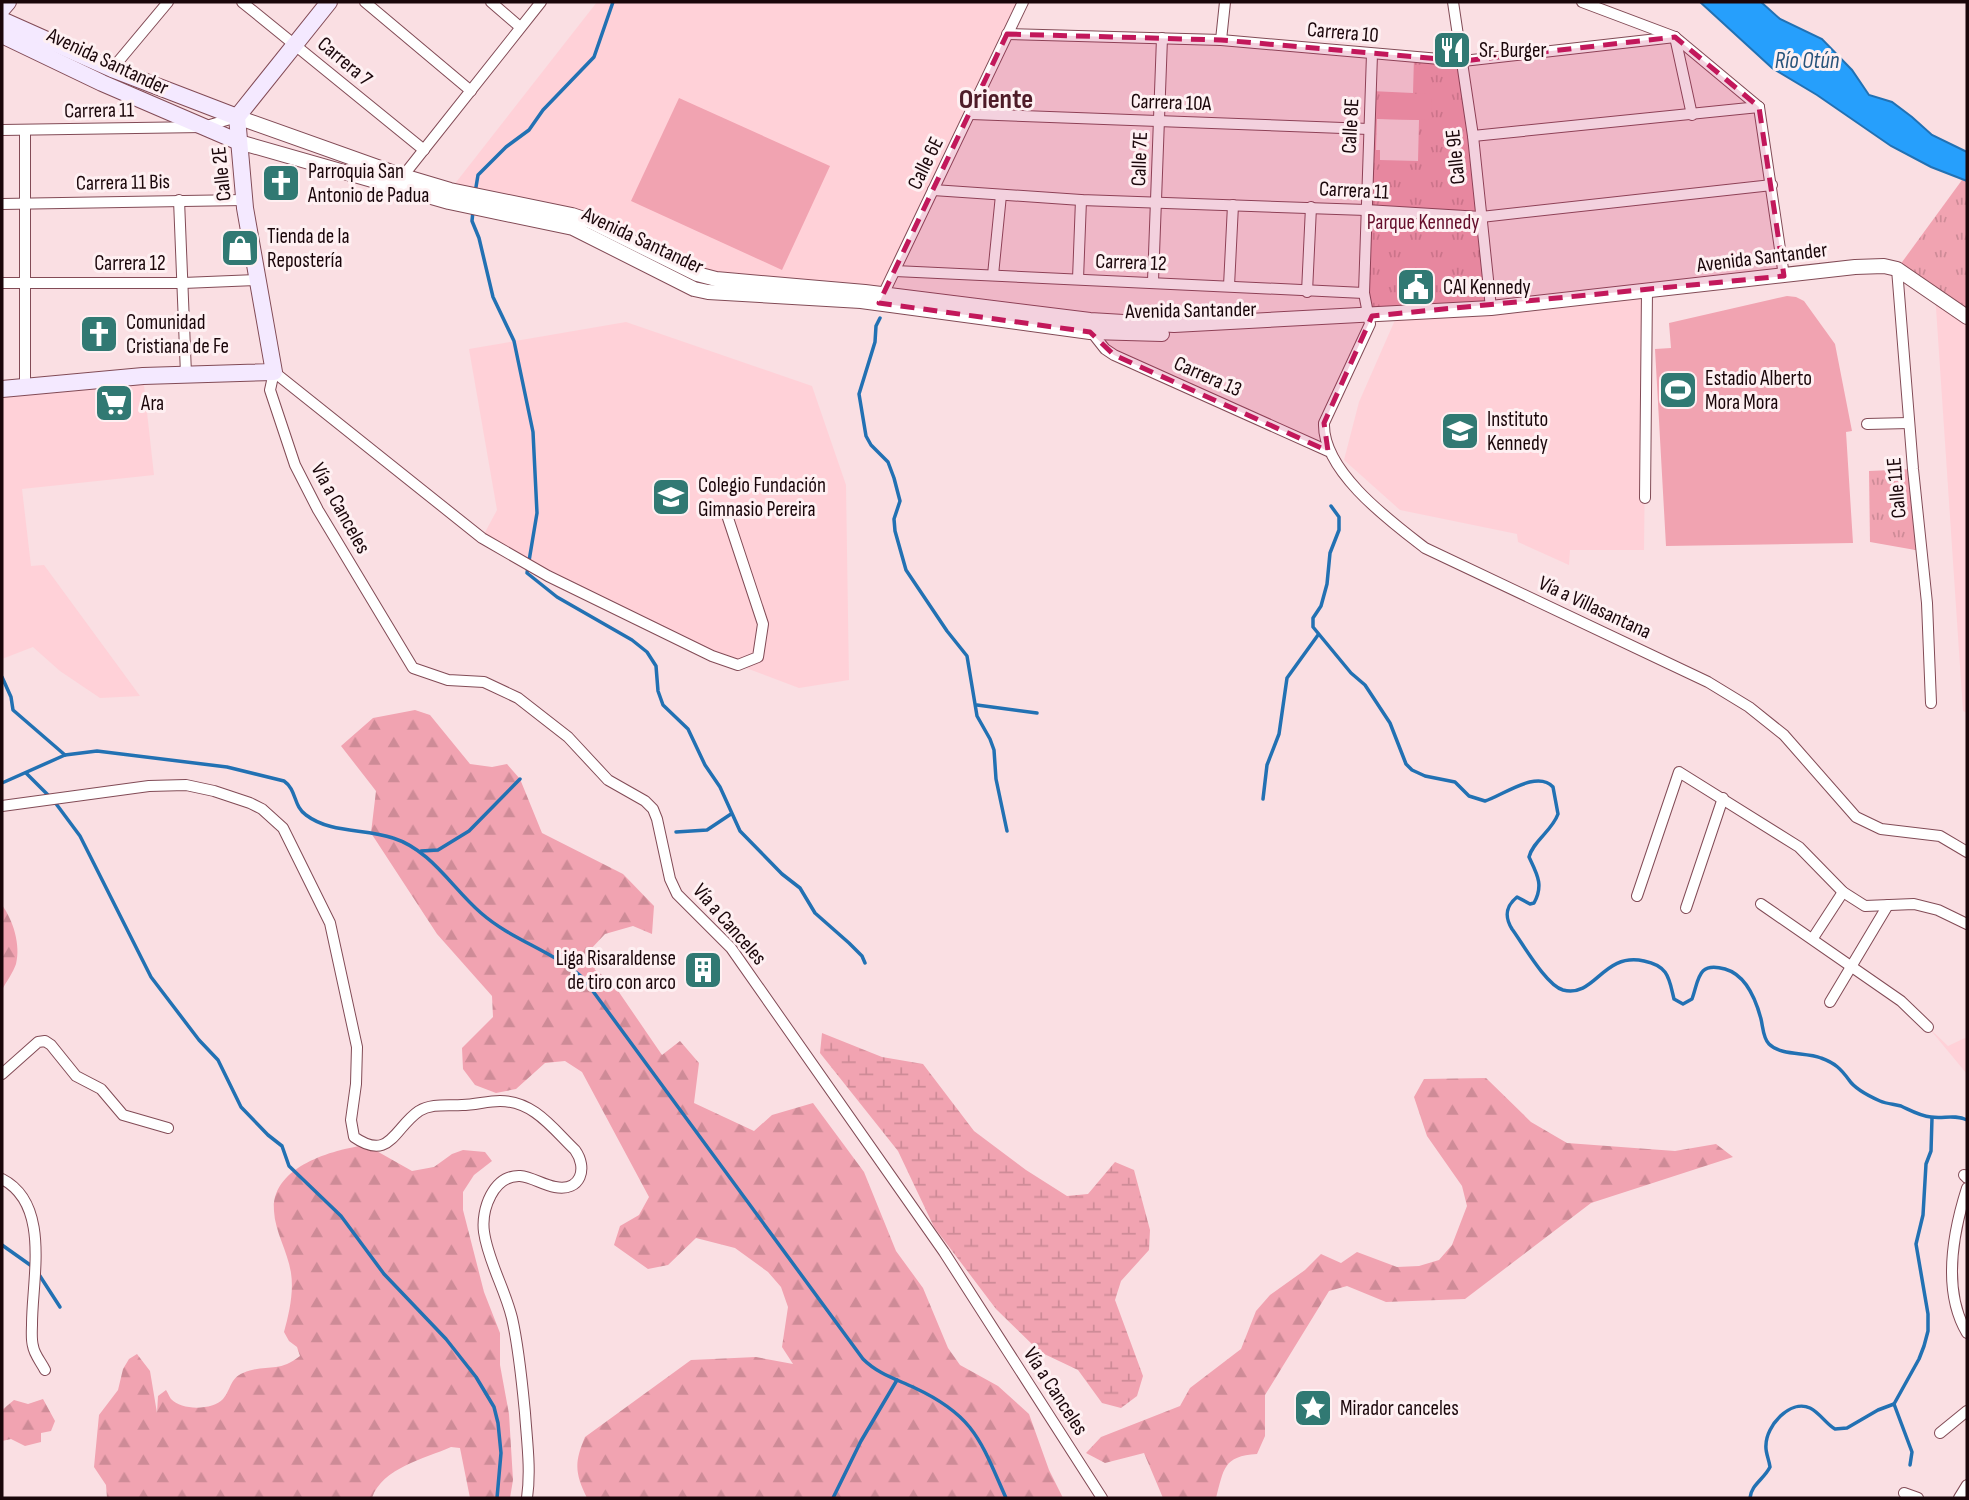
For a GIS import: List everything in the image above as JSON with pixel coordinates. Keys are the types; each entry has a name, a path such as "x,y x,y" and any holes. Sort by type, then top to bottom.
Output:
{"main road":[{"path":"2,9 8,2"},
{"name":"Calle 2E","path":"274,372 244,200 237,117 329,2"},
{"name":"Avenida Santander","path":"2,20 113,69 237,117"},
{"name":"Avenida Santander","path":"2,35 239,142"},
{"path":"2,389 186,374 274,372"}],"street":[{"path":"113,69 168,2"},
{"name":"Carrera 7","path":"242,2 424,150"},
{"path":"365,2 471,91"},
{"path":"491,2 520,27"},
{"path":"403,176 541,2"},
{"name":"Calle 6E","path":"881,298 1023,2"},
{"path":"1221,40 1225,2"},
{"name":"Calle 9E","path":"1453,2 1473,136 1491,308"},
{"path":"1582,2 1675,37 1759,107 1784,276"},
{"name":"Carrera 10","path":"1007,34 1221,40 1463,61 1675,37"},
{"path":"1675,37 1692,115"},
{"name":"Calle 7E","path":"1153,281 1162,38"},
{"name":"Calle 8E","path":"1369,320 1364,293 1372,54"},
{"path":"1473,136 1759,107"},
{"name":"Carrera 10A","path":"971,114 1369,129"},
{"name":"Carrera 11","path":"2,130 203,127 237,117"},
{"name":"Avenida Santander","path":"237,117 450,190 590,221 697,274 716,279 1174,334 1491,308 1855,267 1884,266 1897,269"},
{"path":"25,130 25,387"},
{"name":"Avenida Santander","path":"239,142 449,202 573,229 694,289 708,292 881,298"},
{"name":"Carrera 11","path":"933,190 1081,200 1366,209 1481,217 1772,185"},
{"path":"993,275 1001,195"},
{"name":"Carrera 11 Bis","path":"2,204 244,200"},
{"path":"1078,279 1081,200"},
{"path":"179,201 186,374"},
{"path":"1229,286 1233,205"},
{"path":"1307,292 1311,207"},
{"path":"1897,269 1967,317"},
{"name":"Calle 11E","path":"1897,269 1927,603 1931,703"},
{"name":"Carrera 12","path":"895,271 1153,281 1307,292 1364,293"},
{"name":"Carrera 12","path":"2,283 183,283 258,280"},
{"path":"1645,498 1647,290"},
{"path":"1328,451 1323,436 1324,423 1369,320"},
{"name":"Carrera 13","path":"1090,326 1105,349 1114,355 1328,451"},
{"path":"274,372 482,538 548,576 738,666 758,657 763,624 725,509"},
{"name":"Vía a Canceles","path":"274,372 270,390 295,465 318,510 413,668 448,680 484,682 518,698 568,737 608,780 653,808 670,879 677,894 731,948 944,1252 1102,1498"},
{"path":"1867,424 1909,423"},
{"name":"Vía a Villasantana","path":"1328,451 1347,478 1384,517 1425,548 1708,682 1749,706 1784,735 1856,817 1881,829 1940,836 1967,852"},
{"path":"1637,897 1679,772 1799,847 1843,892 1865,906 1914,904 1938,910 1967,924"},
{"path":"2,806 149,786 186,785 214,791 262,809 283,828 330,923 357,1047 351,1121 354,1137 366,1145 381,1146 396,1138 420,1110 435,1105 498,1101 514,1102 535,1111 575,1150 583,1169 576,1184 557,1188 524,1176 515,1176 502,1181 493,1191 483,1214 485,1240 512,1317 522,1379 530,1479 527,1498"},
{"path":"1686,908 1723,798"},
{"path":"1813,938 1843,892"},
{"path":"1761,904 1901,1001 1928,1027"},
{"path":"1830,1002 1888,905"},
{"path":"2,1074 38,1042 45,1041 76,1076 101,1089 123,1115 168,1128"},
{"path":"2,1179 15,1186 33,1223 33,1346 45,1370"},
{"path":"1967,1188 1958,1220 1952,1271 1957,1307 1967,1333"},
{"path":"1940,1433 1967,1411"},
{"path":"1959,1498 1967,1485"},
{"path":"1904,1493 1918,1498"}],"highlighted area":[{"path":"1007,34 1221,40 1463,61 1675,37 1759,107 1784,276 1372,316 1324,423 1328,451 1114,355 1090,332 879,303"}],"shaded area":[{"path":"597,2 1023,2 884,294 716,279 590,221 450,190"},
{"name":"Instituto Kennedy","path":"1647,291 1644,550 1570,550 1569,565 1518,542 1517,534 1400,510 1344,460 1359,402 1395,320 1423,312"},
{"path":"1935,293 1967,317 1967,713 1963,711"},
{"name":"Colegio Fundación Gimnasio Pereira","path":"626,322 812,386 846,485 849,680 799,688 738,665 482,538 497,510 469,349"},
{"path":"143,376 154,475 22,489 31,566 44,565 140,696 100,698 60,671 33,647 2,659 2,389"},
{"path":"1928,1027 1948,1046 1967,1037 1967,1074"}],"green space":[{"name":"Parque Kennedy","path":"1414,57 1463,61 1491,308 1369,316 1371,91 1413,93","holes":["1377,119 1419,120 1418,161 1380,160 1380,150 1376,150","1434,278 1434,294 1398,295 1397,279"]},
{"path":"1382,93 1432,94 1431,120 1382,119"},
{"path":"679,98 830,166 782,270 631,201"},
{"path":"1962,180 1967,181 1967,317 1897,269"},
{"path":"1787,296 1804,301 1835,344 1852,431 1846,432 1853,543 1666,546 1655,349 1671,348 1669,323"},
{"path":"1913,469 1921,551 1870,542 1869,471"},
{"path":"415,710 430,715 470,764 492,767 507,764 520,779 542,833 623,874 654,906 652,934 633,926 605,934 590,950 595,970 612,982 662,1055 680,1041 699,1063 694,1103 754,1131 772,1115 813,1103 864,1172 896,1251 923,1288 948,1348 960,1365 998,1386 1029,1414 1049,1470 1063,1498 587,1498 577,1468 585,1437 691,1360 756,1357 793,1364 782,1347 788,1307 781,1287 768,1272 735,1248 696,1238 668,1265 648,1269 614,1245 620,1226 639,1215 649,1197 582,1072 565,1061 545,1063 516,1089 496,1093 475,1085 463,1069 462,1048 493,1017 492,996 437,934 371,833 376,791 341,746 373,718"},
{"path":"2,905 13,925 17,957 13,971 2,990"},
{"path":"822,1033 882,1057 923,1064 974,1131 1026,1170 1067,1196 1088,1194 1115,1162 1134,1170 1150,1230 1149,1250 1121,1281 1115,1300 1143,1376 1137,1396 1121,1408 1102,1403 1078,1370 1040,1352 996,1309 934,1227 898,1151 820,1053"},
{"path":"1486,1078 1531,1122 1567,1143 1675,1151 1716,1144 1733,1157 1591,1203 1465,1299 1386,1302 1347,1286 1329,1291 1265,1395 1265,1436 1257,1454 1231,1461 1221,1479 1216,1498 1163,1498 1144,1453 1105,1463 1086,1453 1101,1437 1180,1406 1190,1388 1241,1349 1256,1311 1270,1295 1305,1270 1321,1254 1341,1263 1357,1252 1397,1267 1419,1266 1439,1260 1452,1245 1467,1206 1462,1186 1427,1136 1414,1097 1424,1079"},
{"path":"366,1145 412,1171 434,1167 452,1154 463,1150 485,1152 492,1161 474,1175 463,1192 463,1210 484,1292 500,1333 500,1365 509,1414 513,1480 510,1498 470,1498 460,1448 451,1447 394,1472 377,1488 372,1498 107,1498 106,1485 94,1467 99,1415 118,1390 123,1369 129,1359 137,1354 150,1371 157,1413 158,1396 166,1390 171,1399 182,1406 205,1407 223,1399 239,1375 251,1370 285,1365 300,1356 297,1347 289,1341 284,1332 292,1280 275,1219 276,1196 282,1183 306,1163 336,1151"},
{"path":"43,1399 55,1421 51,1431 41,1433 41,1442 25,1446 11,1439 2,1441 2,1410 14,1400 28,1404"}],"water":[{"name":"Río Otún","path":"1700,2 1761,2 1780,19 1822,39 1852,70 1869,95 1892,102 1932,135 1967,152 1967,181 1931,167 1891,146 1772,68"}],"waterway":[{"path":"475,193 478,175 506,147 529,130 543,110 594,57 613,2"},
{"path":"473,211 472,221 479,238 493,297 514,341 533,432 537,513 527,573 557,597 632,640 647,652 656,666 658,691 663,705 688,729 705,765 720,787 740,831 782,874 800,888 815,913 849,943 865,963"},
{"path":"880,318 859,394 866,436 888,462 894,478 900,501 894,519 895,531 906,570 967,656 977,716 994,750 996,779 1007,831"},
{"path":"1331,506 1339,517 1339,530 1330,553 1327,584 1321,606 1313,618 1313,627 1351,673 1365,685 1390,723 1406,764 1425,776 1455,782 1469,796 1485,801 1529,782 1546,782 1553,787 1558,814 1529,857 1538,880 1537,897 1534,903 1530,904 1517,897 1510,904 1507,916 1509,924 1535,963 1556,987 1574,991 1584,988 1618,963 1644,961 1663,970 1674,999 1683,1004 1692,999 1698,979 1704,970 1716,967 1725,969 1739,977 1749,989 1766,1039 1774,1048 1815,1056 1830,1062 1859,1090 1883,1102 1927,1116 1967,1120"},
{"path":"1263,799 1267,765 1279,734 1287,678 1318,635"},
{"path":"2,677 11,697 13,710 65,755"},
{"path":"977,705 1037,713"},
{"path":"2,783 65,755 97,751 227,767 284,781 302,811 316,821 337,828 393,838 419,851 493,923 559,960 584,979 863,1359 881,1372 935,1398 964,1420 982,1446 1006,1498"},
{"path":"26,773 49,796"},
{"path":"421,851 438,850 469,831 520,779"},
{"path":"54,801 80,836 151,977 199,1040 218,1060 241,1107 282,1146 289,1166 341,1216 384,1274 446,1339 476,1377 494,1407 498,1423 501,1453 497,1498"},
{"path":"676,832 707,830 731,814"},
{"path":"1750,1498 1753,1489 1770,1467 1766,1450 1767,1438 1780,1416 1802,1406 1814,1410 1835,1429 1847,1428 1894,1404 1919,1359 1928,1331 1928,1314 1916,1244 1923,1215 1932,1118"},
{"path":"2,1245 33,1267"},
{"path":"38,1273 60,1307"},
{"path":"833,1498 861,1441 897,1380"},
{"path":"1894,1404 1912,1452 1910,1465"}],"place":[{"name":"Sr. Burger","path":"1452,50"},
{"name":"Parroquia San Antonio de Padua","path":"281,183"},
{"name":"Tienda de la Repostería","path":"240,248"},
{"name":"CAI Kennedy","path":"1416,287"},
{"name":"Comunidad Cristiana de Fe","path":"99,334"},
{"name":"Estadio Alberto Mora Mora","path":"1678,390"},
{"name":"Ara","path":"114,403"},
{"name":"Instituto Kennedy","path":"1460,431"},
{"name":"Colegio Fundación Gimnasio Pereira","path":"671,497"},
{"name":"Liga Risaraldense de tiro con arco","path":"703,970"},
{"name":"Mirador canceles","path":"1313,1408"}],"district":[{"name":"Oriente","path":"996,98"}]}
